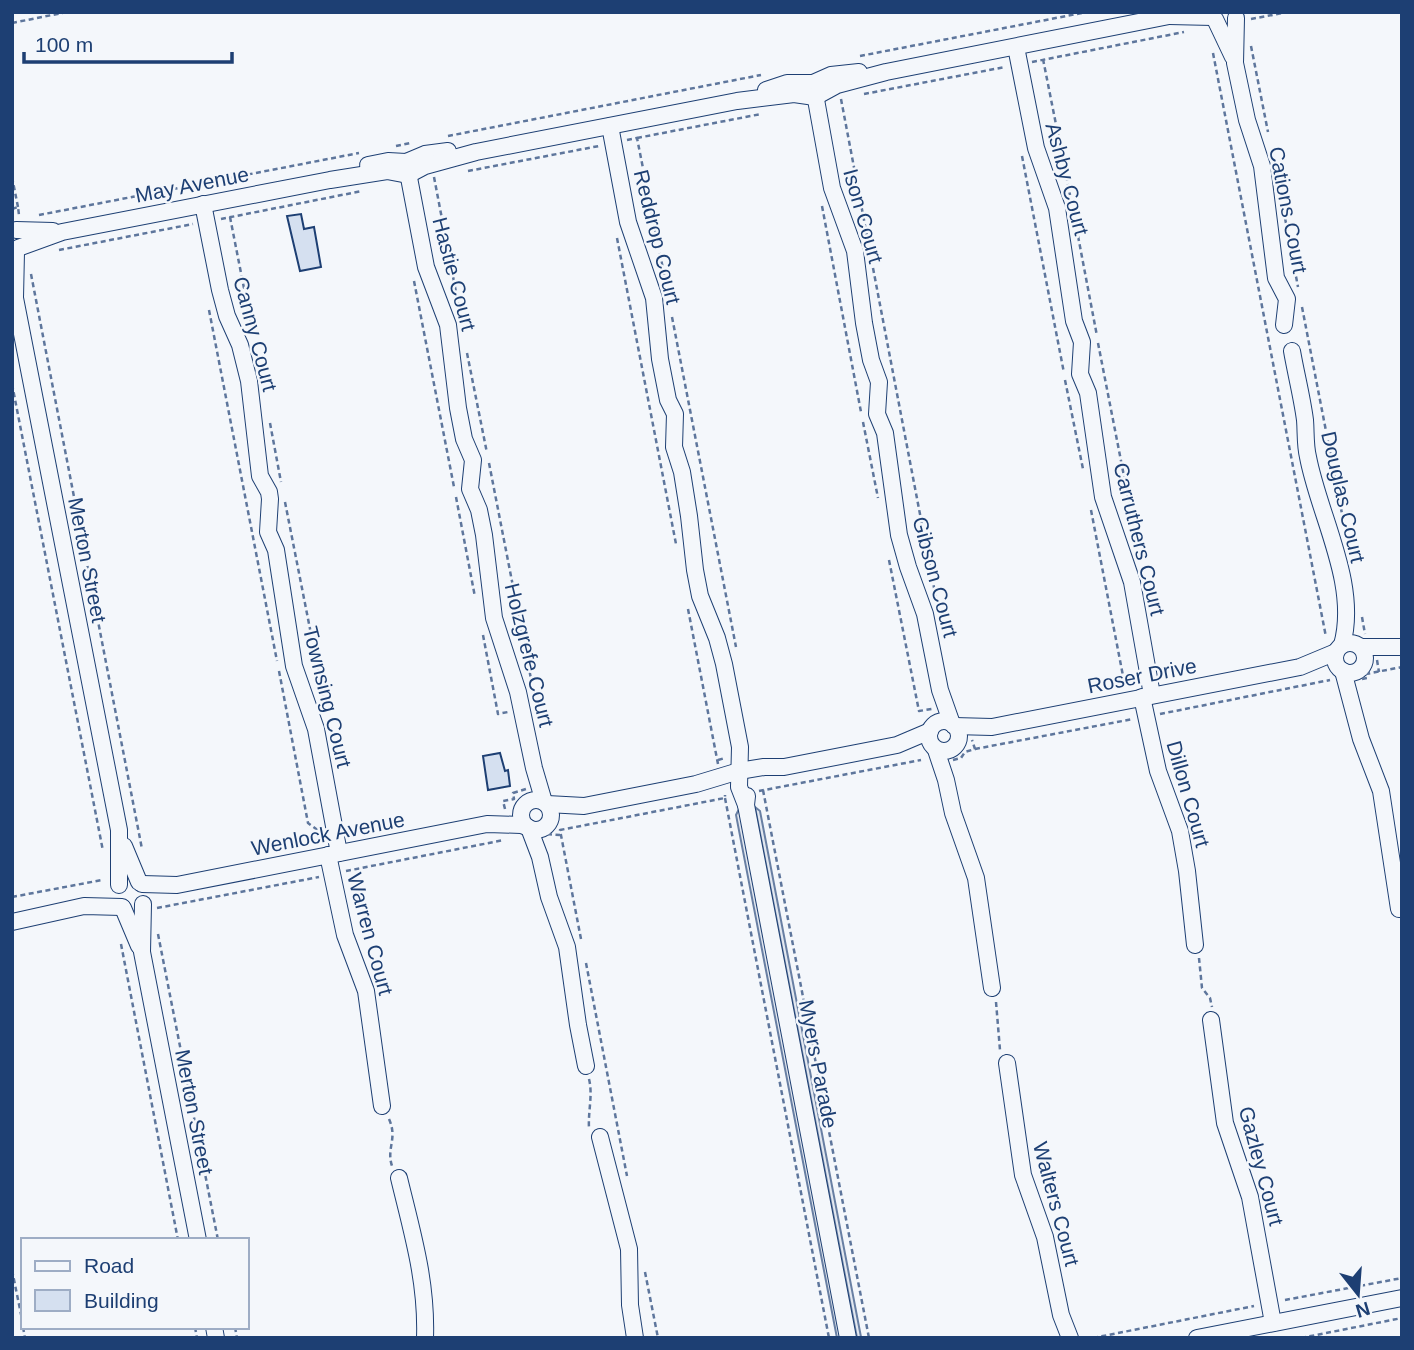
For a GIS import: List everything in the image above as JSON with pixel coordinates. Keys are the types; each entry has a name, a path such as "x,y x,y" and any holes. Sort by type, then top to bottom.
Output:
{"street":[{"name":"May Avenue","path":"15,251 62,232 330,180 425,166 476,152 737,101 788,83 814,90 831,75 886,72 1174,14 1213,16 1228,22 1244,15"},
{"name":"Cations Court","path":"1235,62 1244,15"},
{"name":"Cations Court","path":"1213,16 1235,62 1247,120 1262,166 1276,278 1287,299 1284,325"},
{"name":"Ashby Court","path":"1016,47 1036,148 1058,208 1074,321 1081,335 1083,350 1080,374 1088,393"},
{"name":"Ison Court","path":"814,90 832,188 855,251 864,323 871,360 879,382 877,414 885,433"},
{"name":"Reddrop Court","path":"610,126 628,222 654,298 660,359 668,400 676,414 674,447 682,472"},
{"name":"Hastie Court","path":"407,168 426,267 448,325 457,401 464,439 472,460 470,489 479,510"},
{"name":"Canny Court","path":"203,204 227,316 240,345 249,381 260,476 269,492 268,533 276,550"},
{"name":"May Avenue","path":"13,227 62,232"},
{"name":"Merton Street","path":"13,227 20,237 15,251 14,295 119,831 140,883"},
{"name":"Douglas Court","path":"1292,351 1314,485 1327,519 1353,609 1353,644"},
{"name":"Carruthers Court","path":"1088,393 1103,497 1132,582 1147,696"},
{"name":"Gibson Court","path":"885,433 899,535 925,614 940,690 953,725"},
{"name":"Myers Parade","path":"682,472 697,584 721,652 744,775 740,795 746,806 849,1335"},
{"name":"Holzgrefe Court","path":"479,510 494,618 546,803"},
{"name":"Townsing Court","path":"276,550 294,666 316,729 334,854"},
{"name":"Roser Drive","path":"953,725 992,727 1300,667 1353,644"},
{"path":"1353,644 1400,648"},
{"path":"1353,644 1366,657 1368,668 1355,681 1354,704"},
{"path":"1353,644 1336,664 1342,670 1354,704 1362,740 1381,792 1399,909"},
{"name":"Roser Drive","path":"1300,667 1353,673 1368,668 1400,648"},
{"name":"Gibson Court","path":"932,727 940,690"},
{"name":"Dillon Court","path":"1147,696 1158,771 1180,831 1195,944"},
{"path":"897,745 944,721 953,725 958,732 946,780"},
{"path":"932,727 929,738 936,749 953,813 968,850 977,885 992,988"},
{"name":"Roser Drive","path":"956,745 992,727"},
{"path":"586,1066 567,947 548,897 540,857 528,828 522,821 525,806 536,800 583,806 897,745 946,751 956,745"},
{"name":"Holzgrefe Court","path":"525,806 534,768"},
{"path":"540,857 543,833 551,811 546,803"},
{"name":"Wenlock Avenue","path":"140,883 177,885 486,824 525,806"},
{"path":"528,828 538,830 583,806"},
{"name":"Wenlock Avenue","path":"486,824 528,828"},
{"name":"Merton Street","path":"118,887 119,831"},
{"name":"Warren Court","path":"334,854 345,936 366,991 382,1106"},
{"path":"12,922 84,906 133,909 143,903 145,890 140,883 131,879 84,906"},
{"name":"Wenlock Avenue","path":"143,903 177,885"},
{"path":"118,887 116,897 123,907"},
{"name":"Merton Street","path":"142,952 143,903"},
{"name":"Merton Street","path":"123,907 142,952 198,1238"},
{"name":"Gazley Court","path":"1211,1020 1225,1123 1250,1197 1270,1303 1268,1329"},
{"name":"Walters Court","path":"1007,1063 1020,1160 1026,1186 1045,1237 1061,1315 1070,1338"},
{"path":"600,1137 629,1249 629,1306 635,1338"},
{"path":"399,1178 422,1274 426,1305 425,1338"},
{"path":"1197,1338 1268,1329 1402,1298"},
{"name":"Walters Court","path":"1060,1338 1061,1315"}],"path":[{"path":"12,23 67,12"},
{"path":"856,57 1087,12"},
{"path":"1244,15 1288,12"},
{"path":"1251,45 1270,141"},
{"path":"1213,53 1326,637"},
{"path":"448,136 761,75"},
{"path":"637,138 764,114"},
{"path":"394,146 421,141"},
{"path":"459,173 599,146"},
{"path":"40,215 366,152"},
{"path":"12,177 18,207"},
{"path":"434,177 460,313"},
{"path":"47,252 370,190"},
{"path":"1283,209 1299,291"},
{"path":"230,217 254,340"},
{"path":"414,280 477,605"},
{"path":"1301,305 1344,524"},
{"path":"468,353 533,691"},
{"path":"12,384 105,860"},
{"path":"270,422 325,708"},
{"path":"1353,609 1353,644"},
{"path":"482,632 498,714 522,710"},
{"path":"1368,668 1402,667"},
{"path":"763,790 869,1338"},
{"path":"582,944 560,830 725,798"},
{"path":"12,897 102,880"},
{"path":"158,934 218,1238"},
{"path":"121,942 178,1238"},
{"path":"1195,944 1201,963 1202,988 1210,998 1211,1020"},
{"path":"584,957 629,1188"},
{"path":"992,988 997,1009 998,1047 1007,1063"},
{"path":"586,1066 592,1090 588,1112 589,1128 600,1137"},
{"path":"382,1106 394,1133 389,1157 399,1178"},
{"path":"12,1270 21,1316"},
{"path":"645,1270 658,1338"},
{"path":"1093,1338 1402,1278"},
{"path":"1301,1338 1402,1318"}],"shaded area":[{"path":"755,807 760,811 861,1337 857,1338"},
{"path":"739,809 842,1338 837,1338 736,815"}],"building":[{"path":"301,214 304,229 314,227 321,267 300,271 287,216"},
{"path":"500,753 505,771 508,770 510,786 488,790 483,756"}]}
